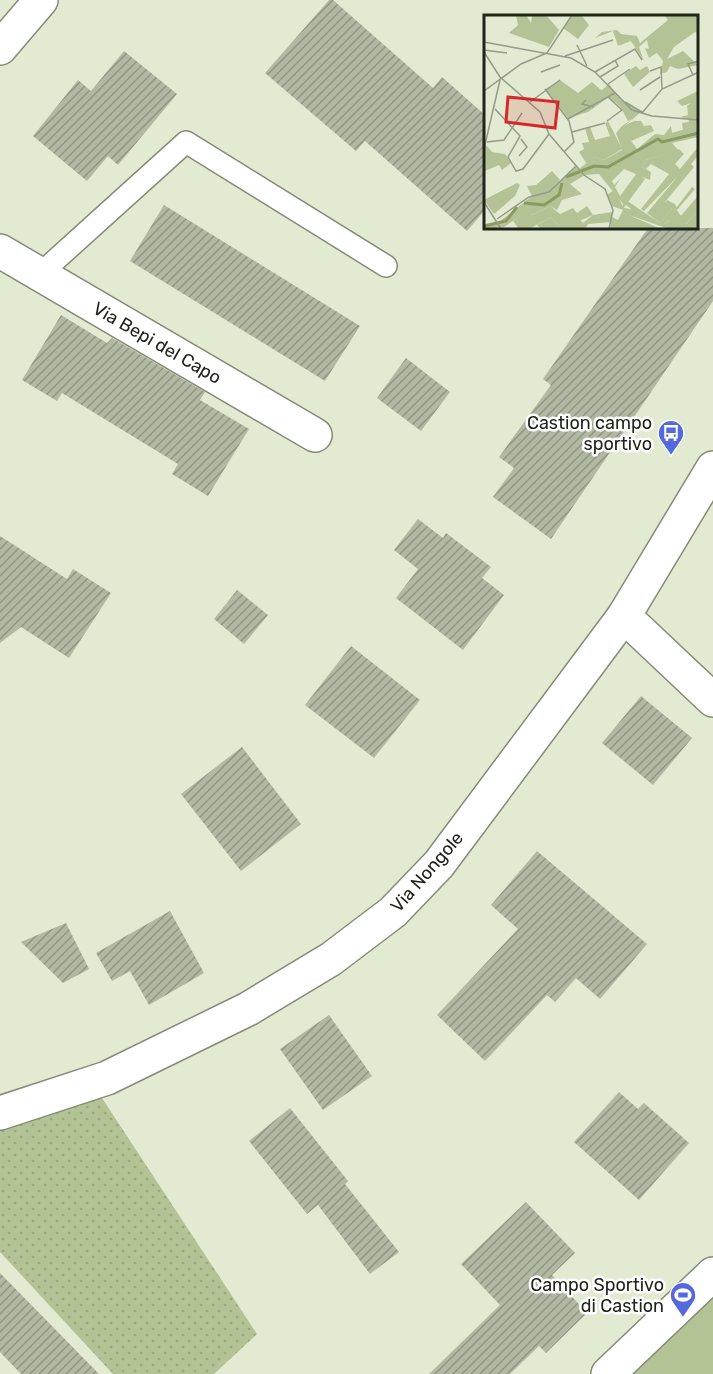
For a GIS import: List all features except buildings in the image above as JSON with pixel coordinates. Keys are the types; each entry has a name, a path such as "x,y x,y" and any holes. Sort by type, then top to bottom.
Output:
{"street":[{"path":"0,48 41,0"},
{"name":"Via Bepi del Capo","path":"0,251 315,435"},
{"name":"Via Nongole","path":"0,1113 80,1088 117,1073 248,1009 289,986 365,936 393,912 439,864 624,616 713,468"},
{"path":"624,616 713,700"},
{"path":"608,1374 713,1275"}],"lane":[{"path":"40,274 186,142 386,266"}],"green space":[{"path":"98,1092 257,1334 214,1374 113,1374 0,1252 0,1121"},
{"name":"Campo Sportivo di Castion","path":"713,1263 713,1374 593,1374"}],"place":[{"name":"Castion campo sportivo","path":"671,456"},
{"name":"Campo Sportivo di Castion","path":"683,1318"}]}
